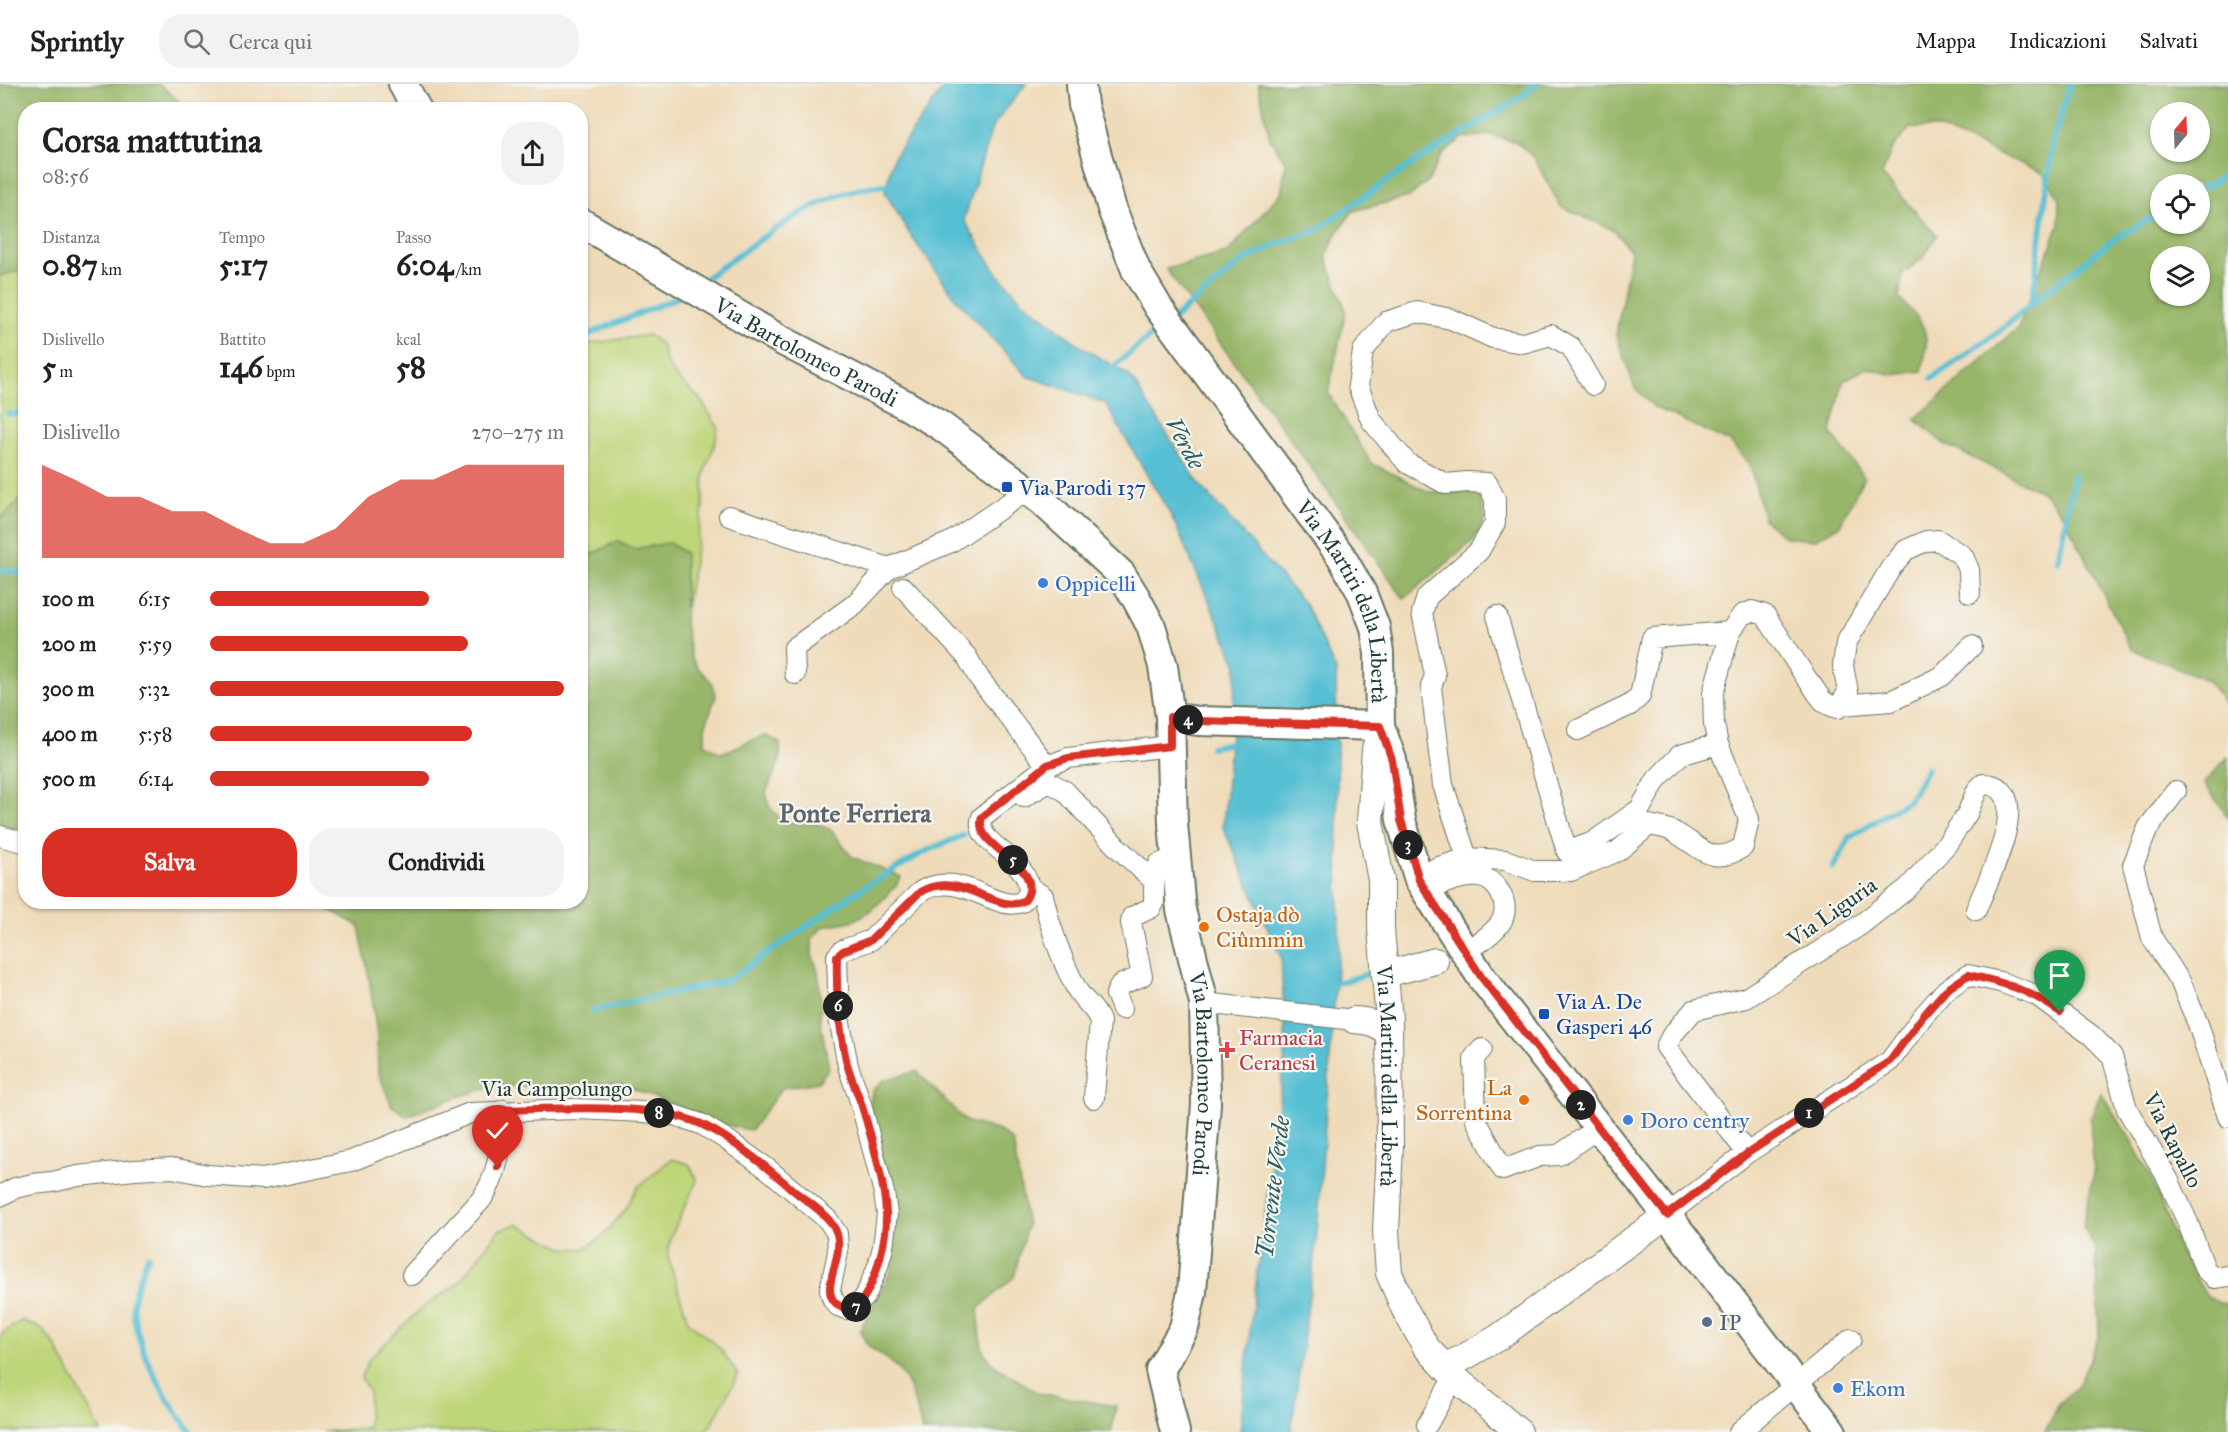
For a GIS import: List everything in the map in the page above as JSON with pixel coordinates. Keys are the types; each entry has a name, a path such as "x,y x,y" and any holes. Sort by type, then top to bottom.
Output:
{"main road":[{"path":"403,84 413,102"},
{"name":"Via Martiri della Libertà","path":"1082,84 1083,105 1112,210 1136,270 1158,307 1341,556 1362,593 1375,627 1379,653 1370,726"},
{"name":"Via Bartolomeo Parodi","path":"588,227 779,339 906,405 941,426 1028,490 1090,544 1121,574 1151,626 1163,666 1170,717 1180,910 1204,1003 1206,1104 1192,1292 1184,1328 1160,1370 1175,1432"},
{"path":"1170,717 1198,721 1370,726 1392,760 1401,820 1422,885 1482,978 1667,1215 1794,1385 1832,1432"}],"street":[{"path":"1467,858 1443,785 1431,687 1435,675 1422,613 1427,597 1479,551 1495,523 1496,499 1487,483 1446,484 1407,463 1371,420 1358,386 1363,351 1386,322 1417,312 1451,319 1493,338 1523,343 1551,335 1572,347 1593,385"},
{"path":"795,674 794,648 855,604 889,568 951,542 1028,490"},
{"path":"729,516 889,568"},
{"path":"1841,705 1848,692 1844,666 1846,643 1892,566 1906,550 1926,541 1938,540 1963,556 1969,570 1970,593"},
{"path":"903,587 967,657 979,678 1047,765"},
{"path":"1422,885 1436,868 1467,858 1505,860 1535,871 1571,871 1618,850 1649,825 1674,831 1708,855 1731,855 1743,847 1749,819 1718,744 1714,725 1713,693 1730,632 1742,615 1752,610 1765,615 1815,688 1819,698 1826,705 1838,708 1841,705 1891,701 1942,676 1972,646"},
{"path":"1497,616 1567,852 1593,842 1640,809 1657,779 1680,756 1718,744"},
{"path":"1578,730 1630,705 1640,696 1652,638 1730,632"},
{"name":"Via Martiri della Libertà","path":"1370,726 1375,750 1370,822 1381,880 1381,929 1387,1002 1370,1025 1390,1146 1386,1231 1389,1274 1404,1308 1426,1347 1449,1372 1519,1432"},
{"path":"1094,1098 1100,1021 1096,1011 1077,990 1047,914 1043,896 1029,888 1021,868 1012,858 988,840 981,827 982,817 1047,765 1068,758 1170,746"},
{"path":"1001,801 1009,805 1044,784 1055,784 1065,791 1116,846 1154,881"},
{"name":"Via Liguria","path":"1748,1153 1666,1047 1672,1035 1694,1010 1746,998 1859,926 1908,888 1947,844 1967,814 1977,790 1983,784 1992,784 2003,790 2008,799 2010,816 2004,838 1976,910"},
{"path":"2176,791 2148,828 2133,865 2152,938 2181,983 2198,1024 2228,1117"},
{"path":"0,836 18,841"},
{"path":"1122,1009 1116,994 1120,985 1142,976 1131,923 1132,917 1151,908 1154,903 1154,881 1159,864 1176,858"},
{"path":"1422,885 1465,878 1485,878 1498,888 1506,905 1503,920 1494,932 1479,943"},
{"name":"Via Campolungo","path":"0,1196 15,1188 33,1184 78,1176 135,1170 172,1168 208,1175 263,1179 351,1161 470,1113 575,1109 674,1115 701,1125 769,1170 828,1220 837,1234 838,1252 830,1290 838,1306 846,1309 854,1308 865,1297 878,1266 883,1246 886,1214 884,1193 870,1137 848,1066 838,1018 837,956 843,951 871,940 929,886 954,885 1012,904 1025,900 1029,888"},
{"path":"1386,974 1435,961"},
{"name":"Via Rapallo","path":"1667,1215 1748,1153 1890,1061 1923,1016 1946,990 1968,975 2000,981 2036,995 2091,1035 2112,1056 2127,1109 2168,1179 2205,1269 2214,1278 2228,1276"},
{"path":"1204,1003 1370,1025"},
{"path":"1482,1049 1474,1058 1476,1120 1503,1170 1540,1156 1559,1155 1598,1128"},
{"path":"412,1275 481,1200 490,1186 498,1167 503,1110"},
{"path":"1427,1425 1449,1372 1461,1359 1499,1337 1667,1215"},
{"path":"1739,1432 1851,1339"}],"green space":[{"path":"0,84 159,84 180,102 18,102 18,271 0,276"},
{"path":"1258,84 2228,84 2228,708 2207,680 2131,649 2065,518 2045,494 1943,443 1915,419 2018,328 2059,225 2059,197 2043,173 1938,128 1910,128 1891,150 1882,175 1937,235 1923,258 1902,274 1899,299 1916,316 1924,330 1926,347 1922,371 1893,375 1867,368 1843,381 1831,433 1864,477 1840,525 1814,540 1785,537 1764,519 1750,465 1730,442 1654,407 1635,388 1616,335 1631,251 1614,230 1561,207 1533,157 1516,142 1490,135 1462,138 1441,155 1429,180 1409,197 1353,211 1337,233 1326,257 1346,311 1328,393 1371,463 1429,492 1478,492 1485,519 1473,541 1404,599 1166,269 1227,253 1281,193 1286,163 1270,139"},
{"path":"18,271 18,502 0,519 0,276"},
{"path":"649,335 662,345 666,362 676,377 700,399 718,427 704,474 703,508 686,609 684,553 670,543 634,549 618,541 588,556 588,344"},
{"path":"18,502 18,829 0,824 0,519"},
{"path":"618,541 635,549 669,543 685,553 685,624 691,657 699,670 711,681 716,696 705,727 705,744 720,753 765,735 780,743 780,760 766,792 769,807 781,819 798,824 815,823 831,830 852,857 901,877 895,887 871,911 855,920 822,927 812,939 812,955 818,971 820,1019 829,1068 818,1082 782,1088 751,1130 716,1122 615,1083 492,1087 457,1097 407,1116 392,1106 378,1072 377,1035 359,926 328,909 588,909 588,556"},
{"path":"2228,757 2228,817 2204,783"},
{"path":"917,1071 965,1121 1000,1131 1013,1142 1027,1225 1014,1277 978,1309 982,1350 994,1365 1038,1393 1116,1406 1111,1432 922,1432 915,1405 903,1376 892,1363 870,1347 863,1337 860,1330 892,1269 889,1204 870,1107 872,1091 884,1080"},
{"path":"2101,1093 2131,1140 2153,1182 2180,1252 2207,1297 2228,1305 2228,1432 2045,1432 2059,1404 2079,1385 2099,1336 2096,1251 2083,1226 2094,1173 2090,1119"},
{"path":"671,1159 689,1164 697,1180 670,1239 668,1257 688,1321 720,1348 738,1375 711,1425 703,1432 322,1432 368,1427 369,1392 361,1377 369,1359 424,1306 458,1284 498,1231 516,1224 563,1248 583,1249 601,1238 626,1209 637,1188"},
{"path":"22,1320 43,1330 55,1345 101,1432 0,1432 0,1335"}],"water":[{"name":"Torrente Verde","path":"946,84 1026,84 992,127 964,220 994,269 1021,300 1082,347 1130,376 1199,484 1305,604 1336,671 1339,941 1316,1244 1291,1432 1240,1432 1250,1329 1286,1048 1281,958 1223,827 1237,665 1172,517 1105,403 1027,376 956,299 909,233 885,192 893,158"}],"waterway":[{"path":"1174,318 1243,261 1279,243 1315,231 1403,170 1518,99 1537,84"},
{"path":"2032,303 2053,141 2070,84"},
{"path":"2210,184 2228,174"},
{"path":"707,277 772,231 819,204 868,187 894,185"},
{"path":"1932,378 1998,332 2111,241 2150,219"},
{"path":"588,335 679,297"},
{"path":"1108,371 1163,326"},
{"path":"8,414 18,414"},
{"path":"2058,561 2074,475"},
{"path":"0,570 18,572"},
{"path":"1211,747 1237,742"},
{"path":"1833,868 1850,837 1909,800 1927,769"},
{"path":"591,1011 727,981 861,889 926,851 964,835"},
{"path":"1329,985 1372,973"},
{"path":"148,1256 134,1294 133,1305 139,1338 162,1389 191,1432"}],"place":[{"name":"Via Parodi 137","path":"1007,487"},
{"name":"Oppicelli","path":"1043,583"},
{"name":"Ostaja dò Ciûmmin","path":"1204,927"},
{"name":"Via A. De Gasperi 46","path":"1544,1014"},
{"name":"Farmacia Ceranesi","path":"1227,1050"},
{"name":"La Sorrentina","path":"1524,1100"},
{"name":"Doro centry","path":"1628,1120"},
{"name":"IP","path":"1707,1322"},
{"name":"Ekom","path":"1838,1388"}],"district":[{"name":"Ponte Ferriera","path":"855,813"}],"route":[{"path":"498,1167 503,1110 575,1109 644,1112 674,1115 701,1125 727,1140 769,1170 828,1220 837,1234 838,1252 830,1290 833,1300 838,1306 846,1309 860,1304 878,1266 883,1246 886,1214 884,1193 861,1104 848,1066 838,1018 837,956 843,951 871,940 929,886 954,885 1007,904 1017,904 1025,900 1029,893 1026,877 1012,858 992,844 983,834 980,822 982,817 1047,765 1068,758 1170,746 1170,717 1198,721 1380,726 1392,760 1401,820 1419,880 1425,891 1482,978 1667,1215 1748,1153 1890,1061 1923,1016 1946,990 1968,975 2000,981 2036,995 2060,1012"}],"water label":[{"name":"Verde","path":"1185,443"}]}
